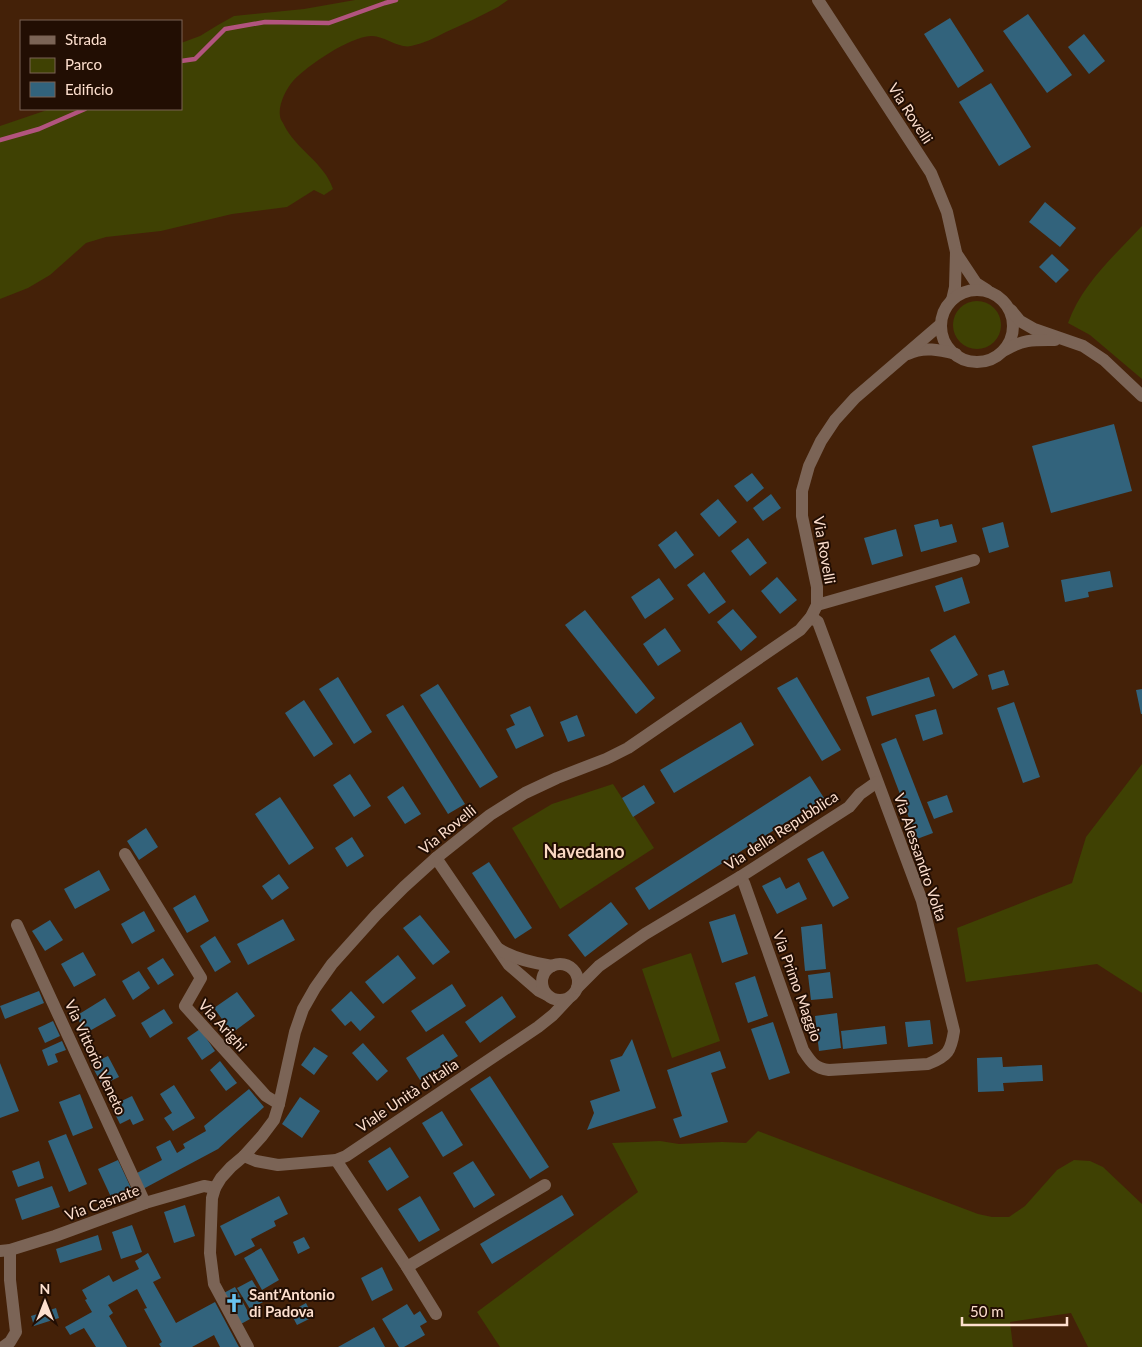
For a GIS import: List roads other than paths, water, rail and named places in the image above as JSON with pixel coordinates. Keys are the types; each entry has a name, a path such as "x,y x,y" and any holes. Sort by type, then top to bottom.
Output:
{"street":[{"name":"Via Rovelli","path":"818,0 931,173 947,212 956,252 955,287 952,300"},
{"name":"Via Rovelli","path":"956,252 976,283 990,292"},
{"path":"1007,305 1013,320 1012,337 1008,345 996,357 980,362 971,361 963,359 950,350 943,338 941,324 944,311 958,295 982,290 990,292 1002,300 1007,305 1020,321 1034,329 1082,346 1104,360 1142,396"},
{"name":"Via Rovelli","path":"215,1188 221,1178 244,1156 274,1120 295,1032 303,1009 315,988 332,964 404,886 490,815 525,793 628,748 800,630 811,617 817,605 817,587 802,516 802,491 809,466 834,420 855,398 941,324"},
{"path":"1002,352 1027,340 1065,340"},
{"name":"Via Rovelli","path":"902,358 922,350 940,350 956,354"},
{"name":"Via Rovelli","path":"817,605 974,560"},
{"path":"811,617 818,622 877,782"},
{"name":"Via della Repubblica","path":"577,988 599,966 646,934 849,808 860,794 877,782"},
{"name":"Via Alessandro Volta","path":"877,782 922,901 954,1030"},
{"name":"Via Arighi","path":"126,854 201,978 185,1006 266,1096 279,1104"},
{"path":"436,858 509,965 538,991 553,999 568,999 577,988 578,980 576,973 571,968 559,964 547,969 543,975 542,982 543,989 547,995"},
{"name":"Via Primo Maggio","path":"740,877 744,883 803,1050 811,1062 819,1069 830,1070 928,1064 939,1060 948,1053 952,1045 954,1030"},
{"name":"Via Vittorio Veneto","path":"17,925 145,1203"},
{"path":"496,948 507,954 552,966"},
{"path":"571,968 588,969 599,966"},
{"name":"Viale Unità d'Italia","path":"244,1156 278,1166 336,1160 346,1156 538,1027 568,999"},
{"path":"336,1160 436,1314"},
{"name":"Via Casnate","path":"5,1250 55,1236 145,1203 204,1186 215,1188"},
{"path":"407,1267 545,1186"},
{"path":"215,1188 212,1198 210,1253 214,1284 248,1347"},
{"path":"3,1347 10,1342 16,1332 5,1250"}],"waterway":[{"path":"182,61 195,59 225,29 265,22 329,23 396,0"},
{"path":"0,140 39,129 83,110"}],"place":[{"name":"Sant'Antonio di Padova","path":"234,1303"}],"district":[{"name":"Navedano","path":"584,851"}]}
